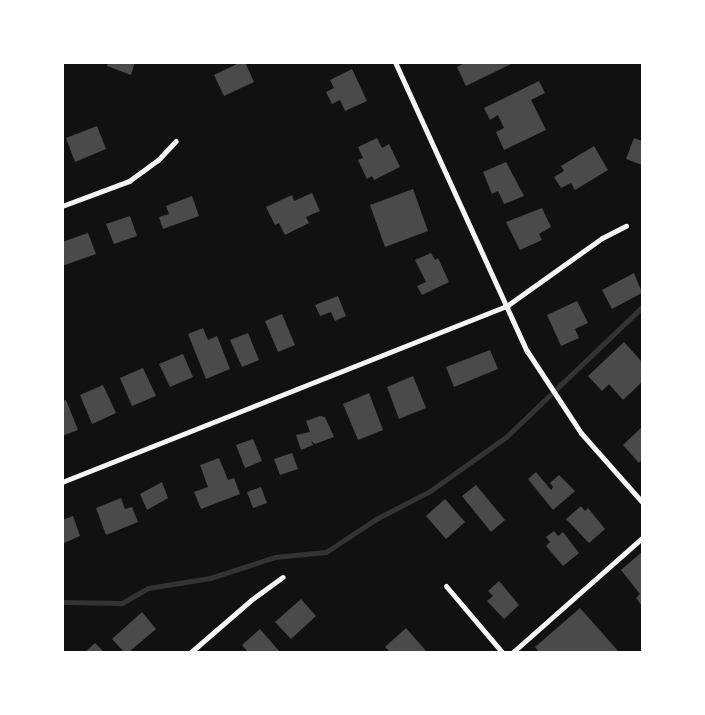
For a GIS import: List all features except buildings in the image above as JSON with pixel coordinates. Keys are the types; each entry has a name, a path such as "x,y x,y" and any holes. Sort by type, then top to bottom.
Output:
{"street":[{"path":"395,62 508,305 527,351 550,390 581,433 642,502"},
{"path":"62,206 129,181 158,160 176,141"},
{"path":"62,482 508,305 602,238 626,226"},
{"path":"513,652 642,538"},
{"path":"191,652 251,600 283,577"},
{"path":"446,586 502,652"}],"waterway":[{"path":"62,602 122,603 148,588 210,578 275,557 326,552 376,519 430,491 506,437 642,307"}]}
